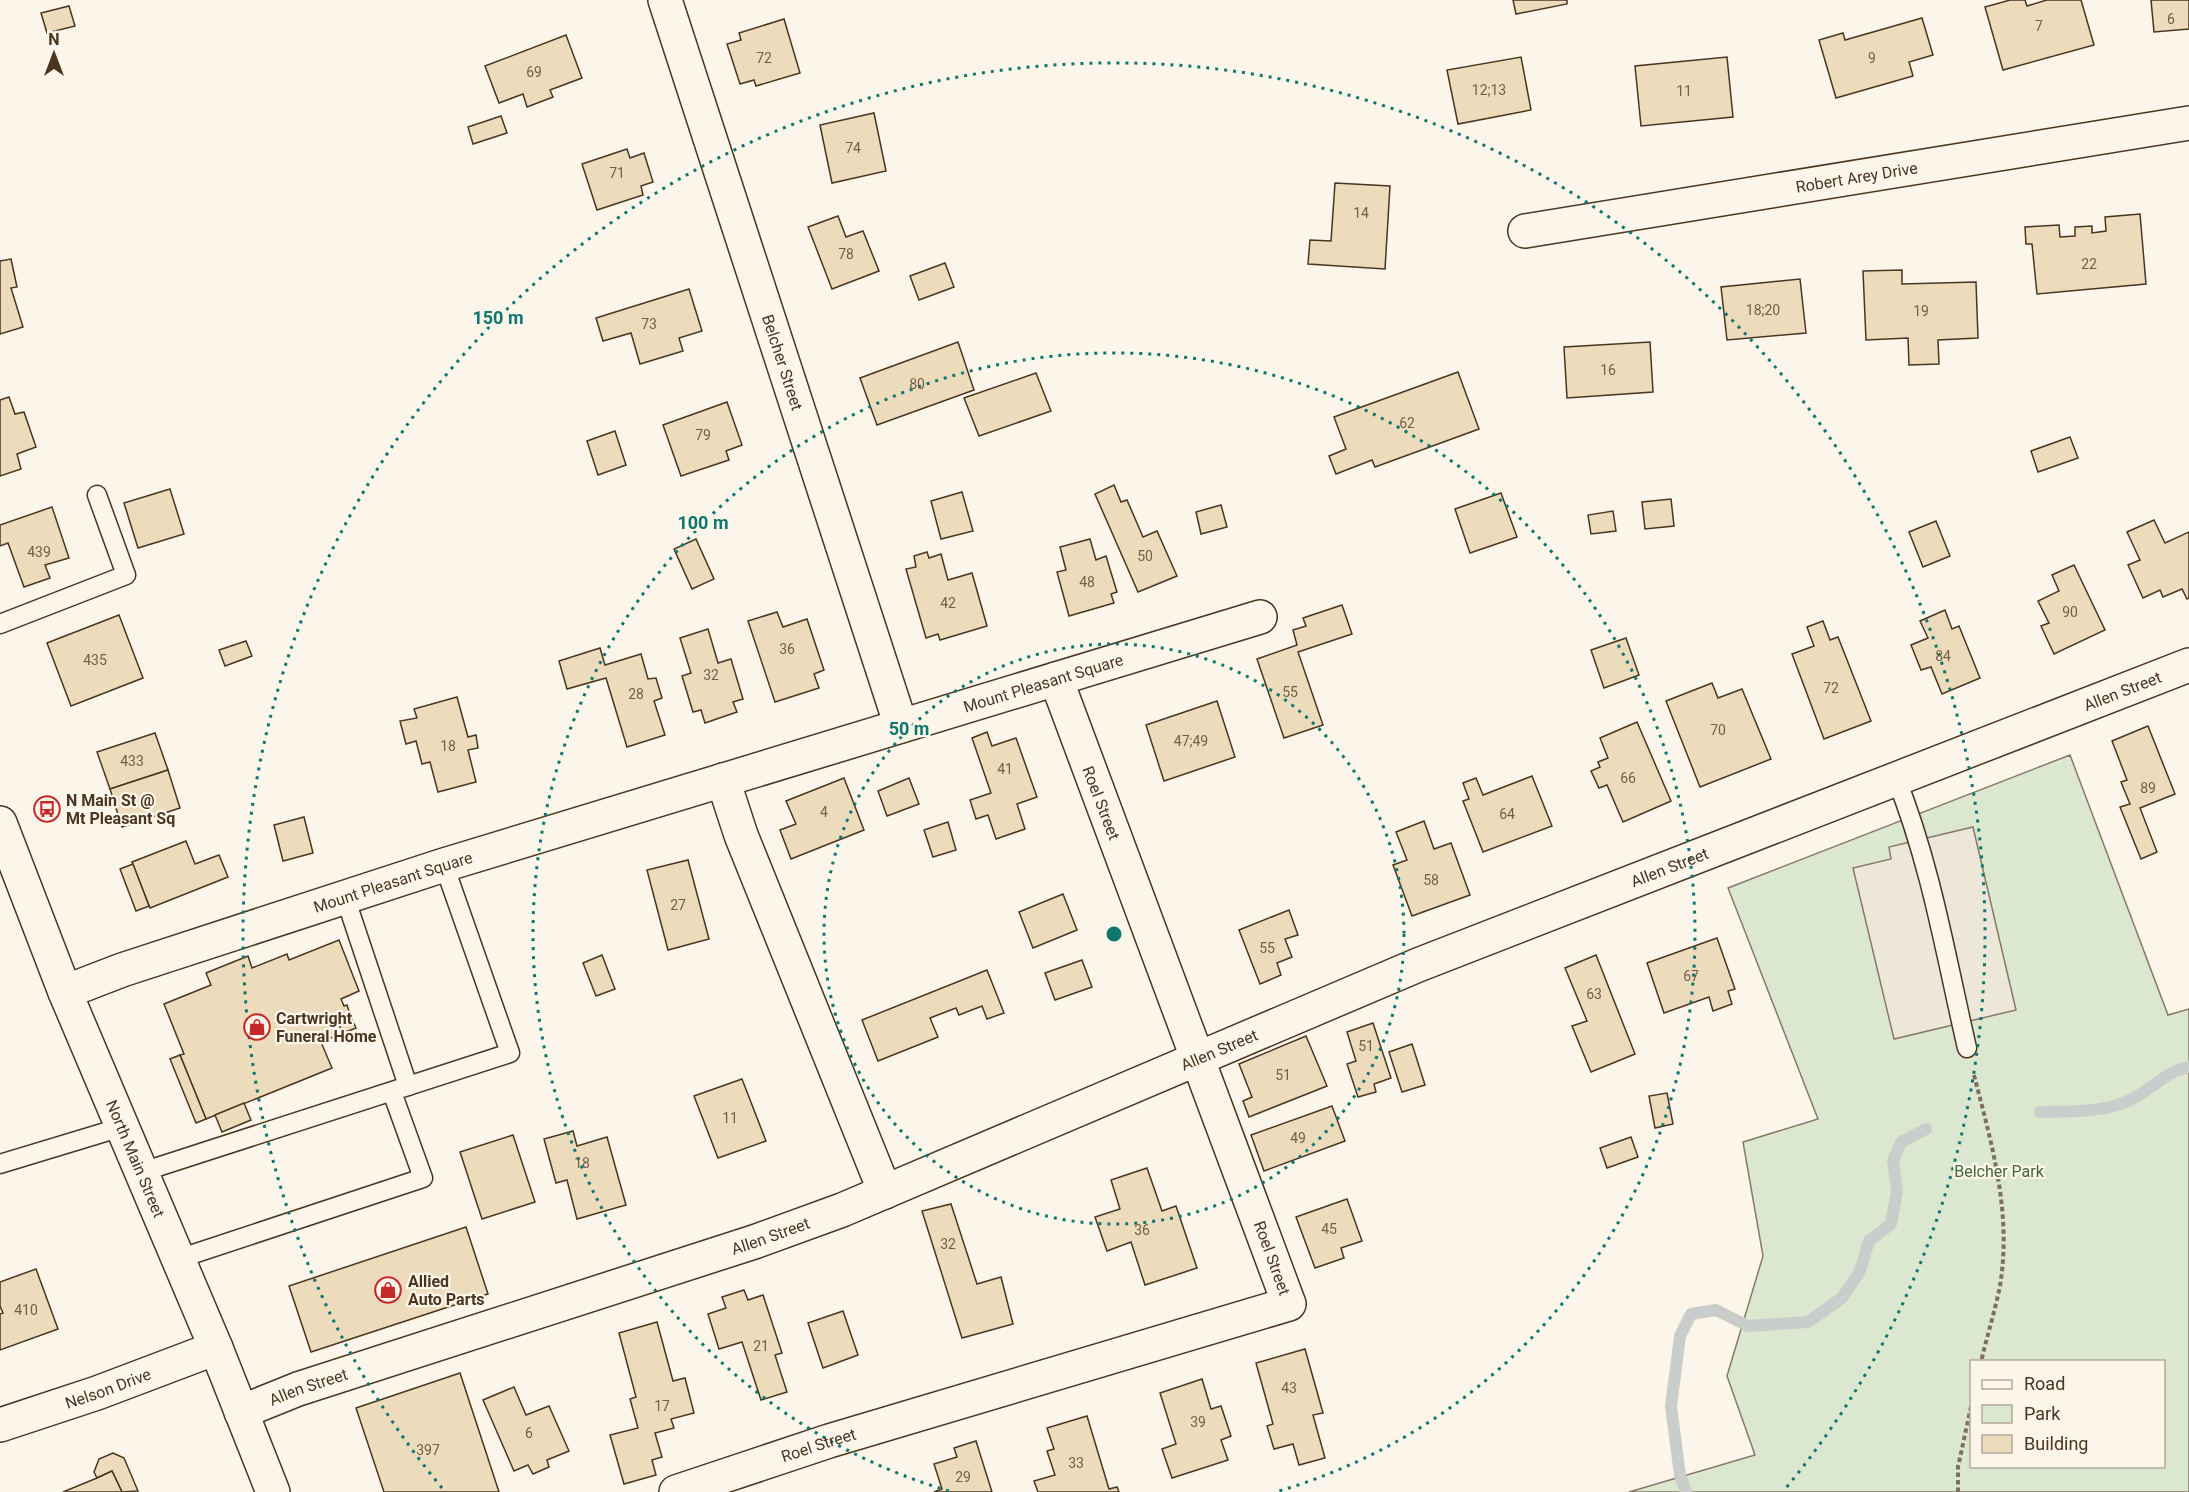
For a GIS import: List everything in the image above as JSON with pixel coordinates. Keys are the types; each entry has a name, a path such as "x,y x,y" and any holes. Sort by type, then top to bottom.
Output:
{"street":[{"name":"Belcher Street","path":"665,0 901,726"},
{"name":"Robert Arey Drive","path":"1525,231 2189,123"},
{"name":"Mount Pleasant Square","path":"65,992 106,975 444,865 1260,617"},
{"name":"Allen Street","path":"241,1412 298,1389 754,1242 885,1192 1197,1057 1464,946 2189,664"},
{"name":"Roel Street","path":"676,1492 829,1441 1289,1304 1056,679"},
{"path":"723,780 741,835 885,1192"},
{"name":"North Main Street","path":"2,834 65,992 216,1348 273,1492"},
{"name":"Nelson Drive","path":"0,1425 107,1390 216,1348"}],"lane":[{"path":"0,624 126,575 97,495"},
{"path":"1896,778 1923,853 1967,1048"},
{"path":"142,1172 510,1053 444,865"},
{"path":"178,1259 423,1178 345,897"},
{"path":"0,1164 122,1127"}],"path":[{"path":"1967,1048 1995,1154 2004,1214 2000,1286 1982,1360"},
{"path":"1958,1492 1958,1467 1970,1407"}],"green space":[{"name":"Belcher Park","path":"2070,755 2168,1015 2189,1009 2189,1492 1629,1492 1755,1455 1727,1376 1763,1256 1743,1142 1818,1119 1728,888"}],"shaded area":[{"path":"1973,827 2016,1010 1894,1039 1853,868 1891,859 1889,847"}],"building":[{"path":"1513,0 1567,0 1567,4 1516,14"},
{"path":"2010,0 2025,0 2027,6 2047,0 2081,0 2094,45 2003,70 1985,7"},
{"path":"2151,0 2189,0 2189,29 2154,32"},
{"path":"69,6 75,26 47,33 41,13"},
{"path":"1922,18 1933,55 1909,62 1913,76 1836,98 1819,40 1843,33 1845,40"},
{"path":"784,19 800,73 756,86 754,80 740,84 727,44 741,40 739,33"},
{"path":"566,35 582,78 550,90 553,97 527,107 523,94 499,103 485,66"},
{"path":"1521,57 1531,110 1458,124 1447,70"},
{"path":"1727,57 1733,117 1641,126 1635,66"},
{"path":"874,113 886,171 832,183 820,125"},
{"path":"501,116 507,133 473,144 468,127"},
{"path":"627,149 630,158 644,153 653,182 641,186 643,195 597,210 582,164"},
{"path":"1335,183 1390,186 1385,269 1308,264 1310,240 1331,241"},
{"path":"2140,214 2146,284 2037,294 2032,244 2026,244 2025,227 2059,225 2060,237 2075,236 2075,227 2092,226 2092,233 2106,231 2105,217"},
{"path":"838,216 846,237 863,231 879,271 832,289 808,227"},
{"path":"11,259 17,287 11,288 23,327 0,334 0,261"},
{"path":"945,263 954,287 919,300 910,276"},
{"path":"1902,270 1902,284 1976,282 1978,338 1938,340 1939,364 1909,365 1908,338 1866,340 1863,271"},
{"path":"1800,279 1806,333 1727,340 1721,287"},
{"path":"689,289 702,331 679,338 683,351 640,364 631,333 603,341 596,318"},
{"path":"958,342 974,390 877,425 860,378"},
{"path":"1650,342 1653,392 1567,398 1564,347"},
{"path":"1458,372 1479,429 1375,467 1372,460 1336,474 1329,456 1346,449 1334,417"},
{"path":"1036,373 1051,411 979,436 964,398"},
{"path":"9,397 15,414 24,412 36,447 17,454 21,469 0,476 0,400"},
{"path":"727,402 742,445 726,451 729,460 681,476 663,425"},
{"path":"615,431 626,465 598,475 587,441"},
{"path":"2070,437 2078,458 2038,472 2031,451"},
{"path":"1114,485 1121,502 1127,500 1143,537 1157,531 1177,576 1138,592 1095,494"},
{"path":"170,489 184,534 138,548 124,503"},
{"path":"962,492 973,531 941,539 931,501"},
{"path":"1501,493 1517,537 1470,553 1455,509"},
{"path":"1671,499 1674,526 1645,529 1642,502"},
{"path":"1221,505 1227,527 1201,534 1196,512"},
{"path":"52,507 69,558 45,565 50,578 24,587 8,543 0,546 0,525"},
{"path":"1613,511 1616,531 1591,534 1588,515"},
{"path":"2154,520 2165,543 2189,532 2189,598 2187,599 2182,589 2163,597 2160,590 2143,598 2128,565 2140,560 2127,532"},
{"path":"1936,521 1950,556 1923,567 1909,532"},
{"path":"696,539 714,579 692,589 674,549"},
{"path":"1090,539 1096,560 1106,556 1117,592 1111,594 1114,603 1069,616 1057,572 1066,570 1060,547"},
{"path":"927,552 929,558 941,554 948,580 972,573 987,626 940,640 938,634 926,638 906,569 916,567 914,556"},
{"path":"2074,565 2105,630 2054,654 2041,626 2049,623 2038,601 2059,591 2052,575"},
{"path":"1342,605 1352,634 1298,652 1323,725 1284,738 1257,659 1297,645 1293,630 1306,626 1303,618"},
{"path":"1945,610 1952,629 1959,626 1980,678 1942,694 1931,667 1921,670 1911,645 1928,638 1920,621"},
{"path":"777,612 783,627 807,619 824,670 814,674 819,688 775,702 748,621"},
{"path":"119,615 143,678 71,706 47,643"},
{"path":"1823,621 1830,640 1838,637 1871,721 1824,739 1792,654 1814,646 1807,627"},
{"path":"708,629 718,663 731,659 743,699 733,702 737,712 705,723 701,710 693,712 682,676 691,673 680,638"},
{"path":"1626,638 1639,675 1604,688 1591,650"},
{"path":"246,641 252,656 225,666 219,650"},
{"path":"600,648 605,665 641,654 648,679 656,678 662,698 654,701 665,735 627,747 606,678 567,689 559,661"},
{"path":"1712,683 1718,698 1742,689 1771,759 1700,787 1666,701"},
{"path":"457,697 468,737 476,735 478,748 468,750 476,782 438,792 430,762 422,764 416,741 406,744 400,721 417,718 414,709"},
{"path":"1217,701 1235,757 1164,781 1146,725"},
{"path":"1637,722 1671,801 1623,822 1607,785 1599,788 1591,771 1600,767 1598,762 1608,758 1600,738"},
{"path":"2148,726 2175,794 2140,808 2157,852 2141,859 2120,807 2130,804 2121,782 2127,780 2112,741"},
{"path":"987,732 992,746 1016,738 1037,797 1017,804 1025,829 996,839 988,815 976,819 970,800 991,793 972,738"},
{"path":"155,733 168,770 110,789 97,752"},
{"path":"168,770 180,808 122,827 110,789"},
{"path":"1532,776 1552,826 1483,852 1463,801 1469,799 1463,783 1476,778 1483,795"},
{"path":"844,778 864,830 791,859 780,830 796,824 786,801"},
{"path":"909,778 919,804 887,816 878,791"},
{"path":"304,817 313,853 283,861 274,825"},
{"path":"1424,821 1434,849 1451,843 1470,895 1412,916 1393,865 1407,860 1396,832"},
{"path":"948,822 956,850 933,857 924,830"},
{"path":"186,841 195,864 219,855 228,877 150,908 132,862"},
{"path":"688,860 709,939 668,950 647,870"},
{"path":"133,864 149,906 136,911 120,869"},
{"path":"1063,894 1077,930 1033,948 1019,912"},
{"path":"1289,910 1298,935 1285,939 1292,957 1277,963 1281,975 1260,984 1239,930"},
{"path":"1717,938 1735,989 1728,991 1732,1004 1713,1011 1709,997 1664,1013 1647,963"},
{"name":"Cartwright Funeral Home","path":"339,940 359,991 341,999 344,1006 347,1005 351,1017 338,1022 343,1033 321,1042 332,1068 206,1119 180,1055 184,1054 164,1004 211,985 206,973 248,956 252,968 287,954 289,960"},
{"path":"602,955 615,989 596,996 583,963"},
{"path":"1596,955 1635,1054 1591,1072 1572,1026 1587,1021 1565,968"},
{"path":"1082,960 1092,987 1055,1000 1045,973"},
{"path":"987,970 1004,1013 987,1019 982,1006 959,1015 956,1008 930,1018 938,1037 878,1061 862,1020"},
{"path":"351,1017 356,1028 343,1033 338,1022"},
{"path":"1373,1023 1391,1078 1374,1084 1376,1092 1358,1097 1347,1064 1356,1061 1347,1032"},
{"path":"1306,1036 1327,1086 1249,1117 1243,1101 1252,1097 1239,1064"},
{"path":"1412,1044 1425,1085 1402,1092 1389,1052"},
{"path":"180,1055 206,1119 196,1123 170,1059"},
{"path":"742,1079 766,1141 718,1158 694,1096"},
{"path":"1667,1093 1673,1124 1655,1128 1649,1096"},
{"path":"244,1103 251,1120 222,1132 215,1115"},
{"path":"1332,1106 1345,1141 1264,1171 1251,1135"},
{"path":"573,1131 577,1146 607,1137 626,1205 577,1219 567,1180 556,1183 544,1139"},
{"path":"513,1135 535,1202 482,1219 460,1152"},
{"path":"1631,1137 1638,1157 1607,1168 1600,1148"},
{"path":"1147,1168 1162,1211 1176,1206 1197,1268 1145,1285 1131,1242 1107,1251 1095,1217 1120,1209 1111,1180"},
{"path":"1347,1199 1362,1241 1341,1248 1344,1258 1315,1268 1296,1217"},
{"path":"951,1204 977,1284 1001,1277 1013,1324 962,1338 922,1211"},
{"name":"Allied Auto Parts","path":"466,1227 488,1294 311,1352 289,1286"},
{"path":"36,1269 58,1329 0,1350 0,1314 3,1313 0,1306 0,1282"},
{"path":"744,1290 748,1300 763,1295 782,1353 775,1355 787,1392 761,1400 742,1342 719,1349 708,1314 726,1308 722,1297"},
{"path":"843,1311 858,1355 823,1368 808,1323"},
{"path":"657,1322 673,1381 685,1378 694,1413 671,1419 674,1428 655,1433 662,1457 652,1460 656,1475 624,1484 610,1435 638,1428 630,1399 636,1397 619,1333"},
{"path":"1305,1349 1323,1413 1313,1415 1325,1458 1299,1465 1293,1444 1274,1449 1267,1426 1273,1424 1256,1363"},
{"path":"460,1373 499,1492 384,1492 356,1408"},
{"path":"1202,1379 1211,1409 1221,1406 1231,1436 1221,1440 1228,1460 1172,1478 1162,1449 1176,1444 1160,1393"},
{"path":"514,1387 526,1415 549,1406 569,1451 547,1460 549,1467 533,1474 528,1465 514,1471 483,1400"},
{"path":"1087,1416 1109,1489 1117,1487 1119,1492 1038,1492 1034,1481 1055,1475 1047,1451 1054,1449 1047,1428"},
{"path":"976,1441 992,1492 934,1492 942,1489 934,1464 957,1457 954,1448"},
{"path":"113,1453 124,1458 138,1491 122,1492 112,1471 97,1478 94,1472 99,1459"},
{"path":"112,1471 122,1492 63,1492 97,1478"}],"waterway":[{"path":"2040,1112 2085,1111 2118,1105 2136,1097 2172,1073 2189,1067"},
{"path":"1686,1492 1680,1475 1671,1406 1680,1336 1691,1314 1716,1310 1748,1326 1808,1322 1842,1298 1860,1271 1869,1241 1891,1224 1897,1191 1893,1161 1901,1142 1926,1129"}],"place":[{"name":"N Main St @ Mt Pleasant Sq","path":"47,809"},
{"name":"Cartwright Funeral Home","path":"257,1027"},
{"name":"Allied Auto Parts","path":"388,1290"}]}
